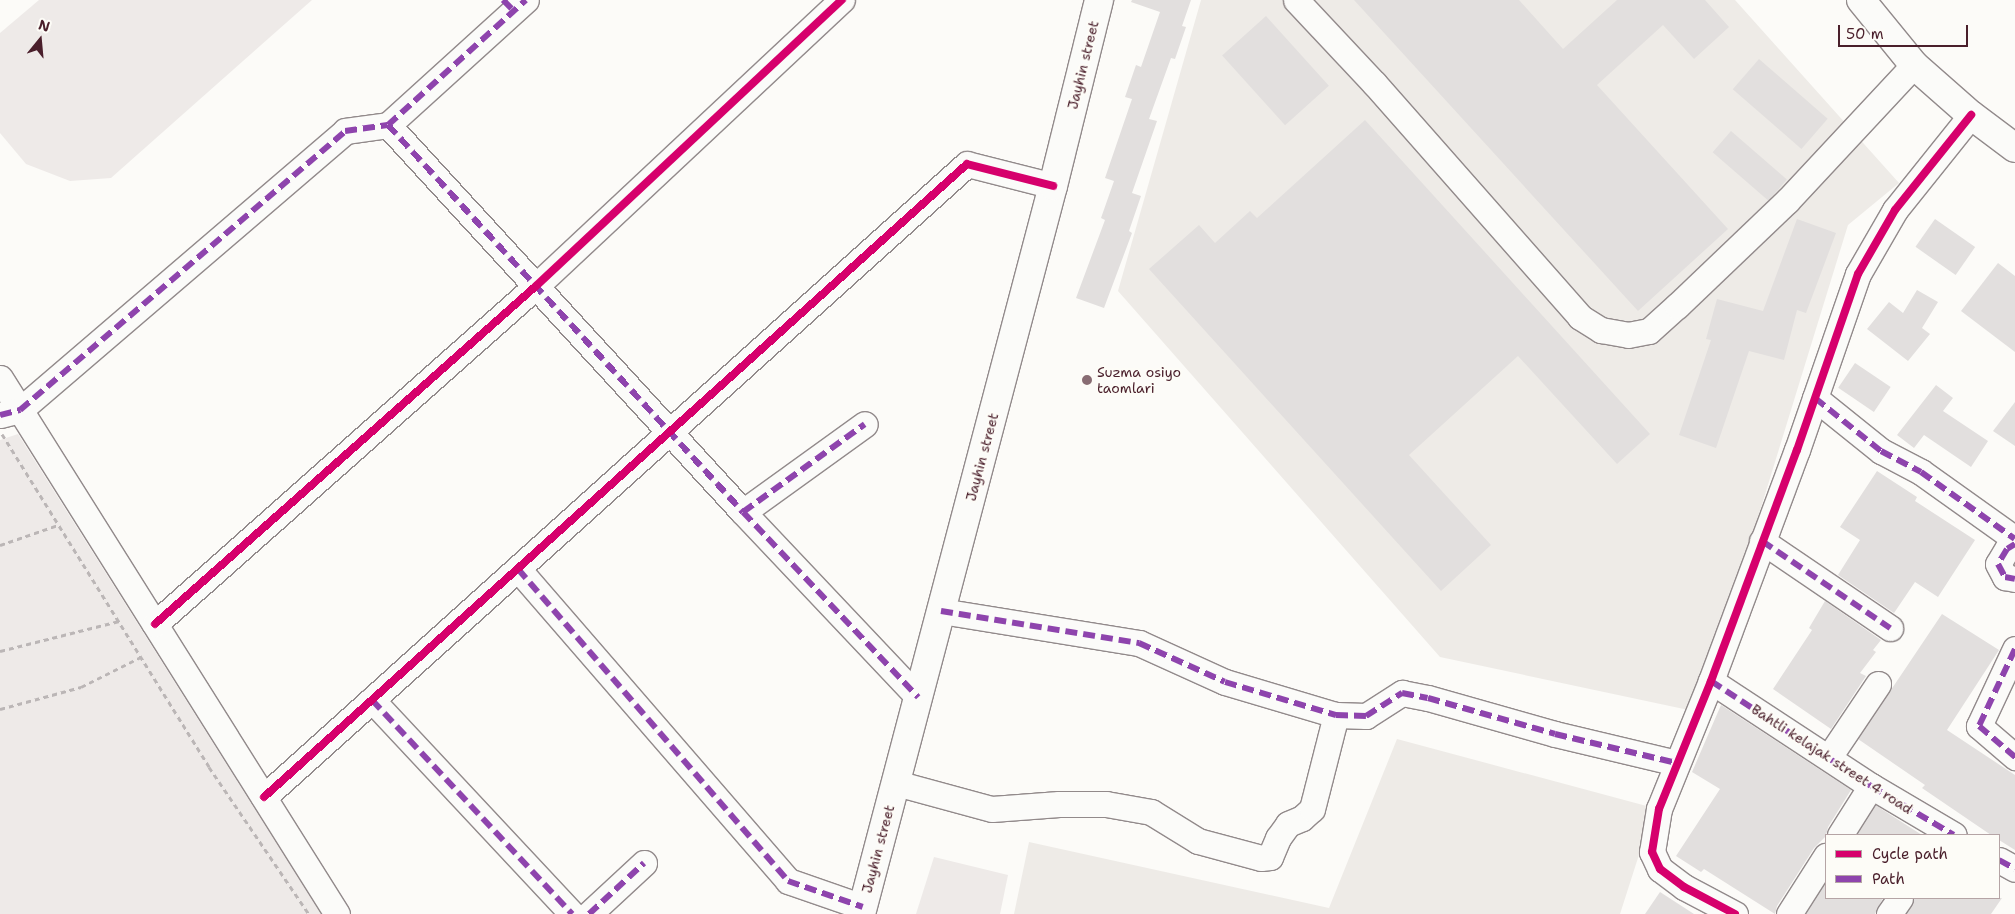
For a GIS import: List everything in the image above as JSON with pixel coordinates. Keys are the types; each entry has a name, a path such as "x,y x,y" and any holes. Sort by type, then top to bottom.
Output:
{"main road":[{"name":"Jayhin street","path":"862,910 1053,186 1099,0"},
{"path":"1860,0 1914,65 1971,115 2015,147"}],"street":[{"path":"155,624 536,286 842,0"},
{"path":"1296,0 1374,83 1580,317 1601,330 1628,335 1649,331 1677,306 1787,201 1914,65"},
{"path":"10,413 345,131 388,125 515,4"},
{"path":"1735,914 1684,886 1660,869 1652,852 1659,809 1711,681 1815,398 1858,274 1895,210 1971,115"},
{"path":"388,125 743,512 918,697"},
{"path":"264,798 967,164 1053,186"},
{"path":"0,378 10,413 155,624 337,914"},
{"path":"1815,398 1881,451 1921,472 2015,539"},
{"path":"743,512 865,424"},
{"path":"1762,541 1890,628"},
{"path":"2015,544 2007,549 1998,564 2005,577 2015,580"},
{"path":"518,569 788,881 862,910"},
{"path":"941,611 1138,643 1225,682 1336,715 1366,716 1402,693 1428,698 1555,734 1677,763"},
{"path":"2015,649 1979,726 2015,757"},
{"name":"Bahtli kelajak street 4 road","path":"1711,681 1946,833"},
{"path":"1829,757 1878,684"},
{"path":"372,700 572,914"},
{"path":"896,783 992,809 1059,804 1106,804 1151,812 1198,841 1261,858 1270,857 1278,838 1288,824 1302,818 1312,809 1336,715"},
{"path":"1841,834 1871,786"},
{"path":"1789,914 1825,858"},
{"path":"2000,861 2015,869"},
{"path":"588,914 644,863"},
{"path":"1889,914 1899,899"}],"path":[{"path":"0,432 209,767 309,914"},
{"path":"0,545 58,525"},
{"path":"0,651 119,622"},
{"path":"0,709 81,687 141,657"}],"shaded area":[{"path":"39,0 312,0 111,178 70,181 26,164 0,133 0,33"},
{"path":"1201,0 1735,0 1899,183 1848,225 1698,712 1440,657 1118,291"},
{"path":"18,434 321,914 0,914 0,440"},
{"path":"1397,739 1654,808 1620,914 1014,914 1029,842 1329,908"},
{"path":"934,857 1008,875 1000,914 916,914"}],"building":[{"path":"1132,0 1191,0 1182,26 1186,27 1175,59 1171,58 1149,119 1157,121 1132,193 1141,196 1129,231 1132,233 1104,308 1076,298 1105,220 1101,218 1114,181 1105,178 1132,99 1125,97 1136,65 1141,67 1160,12 1131,2"},
{"path":"1354,0 1519,0 1563,49 1617,0 1705,0 1729,27 1694,59 1663,25 1597,85 1728,229 1638,311"},
{"path":"1266,16 1329,86 1285,125 1222,55"},
{"path":"1759,59 1828,119 1801,149 1733,89"},
{"path":"1365,120 1650,434 1617,464 1518,356 1409,455 1491,545 1441,591 1149,269 1199,225 1215,243 1250,211 1257,218"},
{"path":"1731,131 1787,180 1768,201 1713,152"},
{"path":"1797,219 1836,233 1806,313 1797,310 1784,360 1749,351 1716,448 1679,435 1711,340 1706,339 1717,299 1763,311"},
{"path":"1935,219 1975,247 1956,275 1915,247"},
{"path":"1998,263 2015,276 2015,352 1961,311"},
{"path":"1917,290 1938,302 1922,328 1930,334 1908,361 1867,329 1889,302 1903,313"},
{"path":"1855,363 1891,387 1874,412 1838,388"},
{"path":"1936,385 1953,398 1943,411 1988,441 1971,467 1924,435 1914,448 1897,435"},
{"path":"2015,402 2015,446 1993,431"},
{"path":"1877,471 1917,497 1915,501 1975,540 1938,597 1915,582 1894,613 1838,575 1860,540 1840,527"},
{"path":"1825,601 1881,640 1873,650 1876,652 1860,673 1866,676 1831,729 1773,689 1812,630 1809,628"},
{"path":"1942,614 1999,650 1947,730 2015,775 2015,850 2000,841 2000,834 1990,834 1922,788 1925,785 1858,739"},
{"path":"1721,705 1851,790 1828,827 1825,837 1814,848 1777,906 1775,914 1704,869 1701,872 1676,856 1720,789 1692,772"},
{"path":"1876,805 1920,834 1858,834"},
{"path":"1825,884 1825,899 1882,899 1875,914 1806,914"},
{"path":"1660,892 1694,914 1645,914"},
{"path":"2002,898 1991,914 1906,914 1914,899"}],"marked path":[{"path":"503,0 514,11"},
{"path":"0,415 20,410 345,131 388,125 526,0"},
{"path":"388,125 743,512 918,697"},
{"path":"1815,398 1881,451 1921,472 2015,539"},
{"path":"743,512 865,424"},
{"path":"1762,541 1890,628"},
{"path":"2015,544 2007,549 1998,564 2005,577 2015,579"},
{"path":"518,569 788,881 863,907"},
{"path":"941,611 1139,643 1225,682 1336,715 1366,716 1402,693 1428,698 1555,734 1677,763"},
{"path":"2015,649 1979,726 2015,757"},
{"path":"1711,681 1871,786 1952,834"},
{"path":"372,700 572,914"},
{"path":"2000,861 2015,869"},
{"path":"589,914 644,863"}],"cycle path":[{"path":"155,624 536,286 842,0"},
{"path":"1735,914 1684,887 1660,869 1652,852 1659,809 1711,681 1797,450 1858,274 1895,210 1971,115"},
{"path":"264,797 967,164 1053,186"}],"place":[{"name":"Suzma osiyo taomlari","path":"1087,380"}]}
